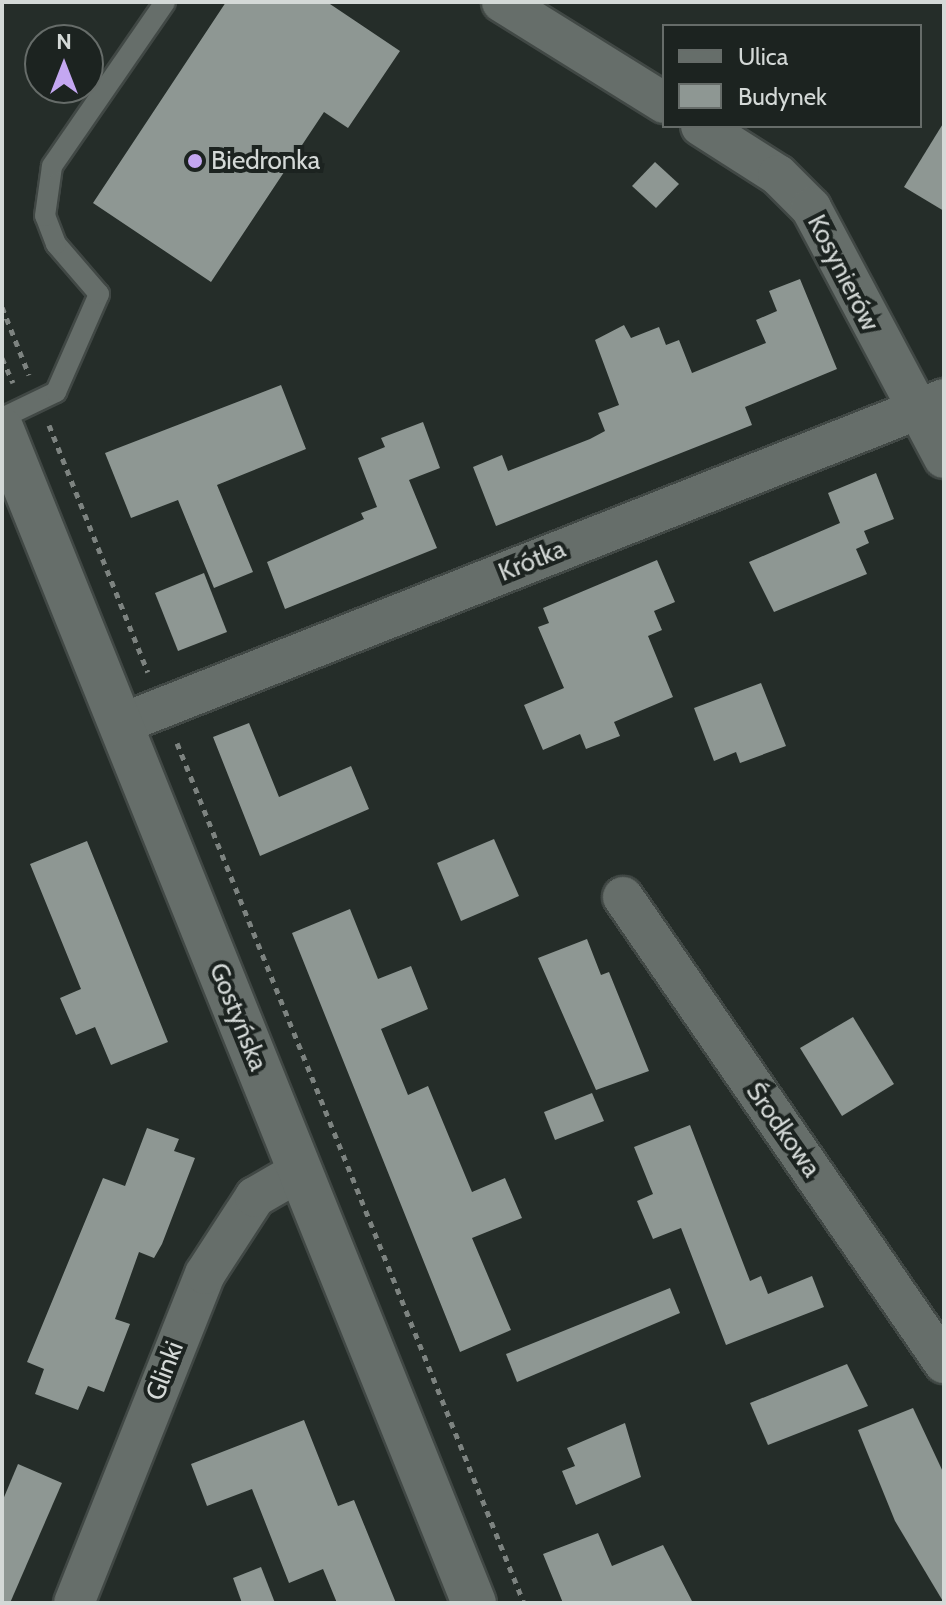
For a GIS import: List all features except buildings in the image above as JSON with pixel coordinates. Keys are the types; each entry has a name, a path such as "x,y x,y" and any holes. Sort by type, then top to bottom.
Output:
{"street":[{"path":"502,2 662,102"},
{"name":"Kosynierów","path":"704,128 778,175 811,208 930,404 944,458"},
{"name":"Krótka","path":"121,724 930,404"},
{"name":"Gostyńska","path":"2,430 474,1603"},
{"name":"Środkowa","path":"623,897 944,1363"},
{"name":"Glinki","path":"74,1603 205,1274 255,1197 300,1171"}],"lane":[{"path":"2,418 40,402 63,382 99,294 56,244 45,216 52,166 165,2"}],"path":[{"path":"2,307 154,688"},
{"path":"175,739 524,1603"}],"place":[{"name":"Biedronka","path":"195,161"}]}
